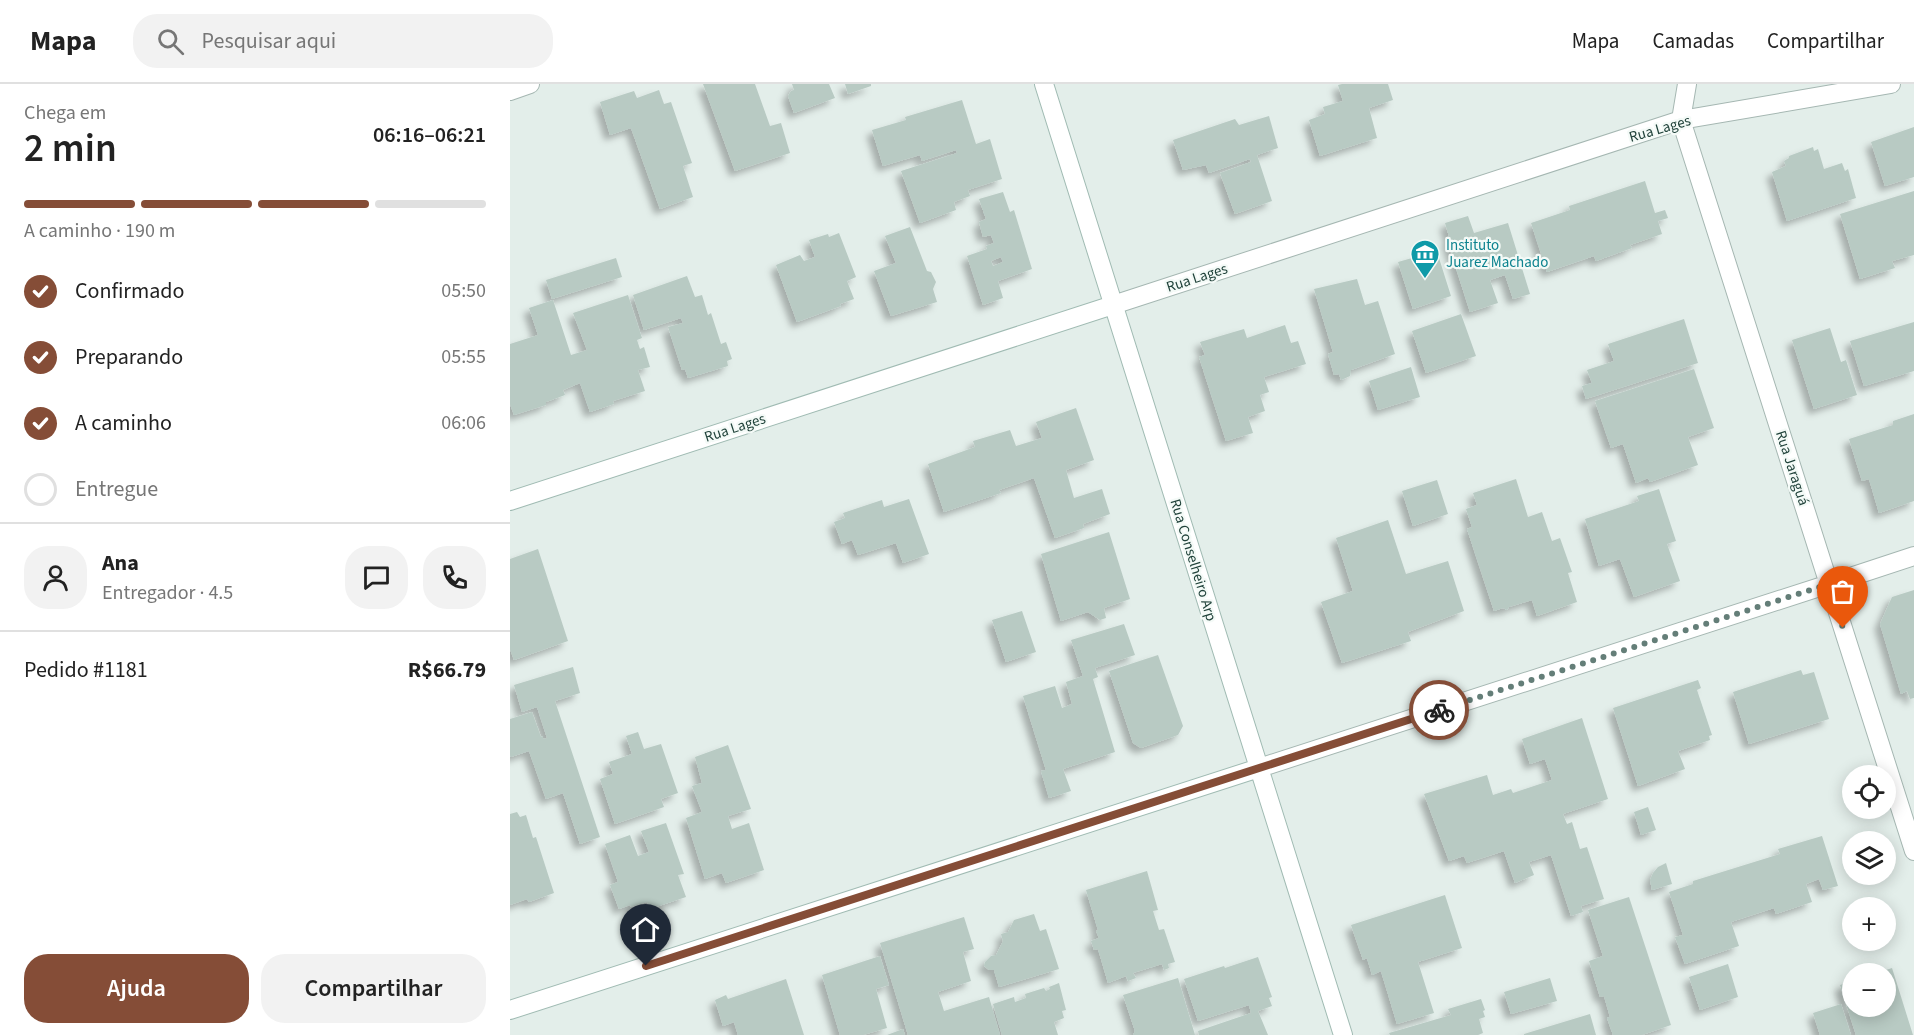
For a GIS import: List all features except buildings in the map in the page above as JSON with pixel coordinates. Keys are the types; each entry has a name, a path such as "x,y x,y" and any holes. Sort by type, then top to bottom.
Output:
{"main road":[{"path":"510,91 530,84"},
{"name":"Rua Conselheiro Arp","path":"1044,84 1343,1035"},
{"name":"Rua Jaraguá","path":"1687,84 1682,120 1914,851"},
{"name":"Rua Lages","path":"510,501 1682,120 1891,84"},
{"path":"510,1011 1914,556"}],"way so far":[{"path":"1439,710 1829,584 1843,628"}],"place":[{"name":"Instituto Juarez Machado","path":"1425,280"}],"route":[{"path":"646,966 1439,710"}]}
